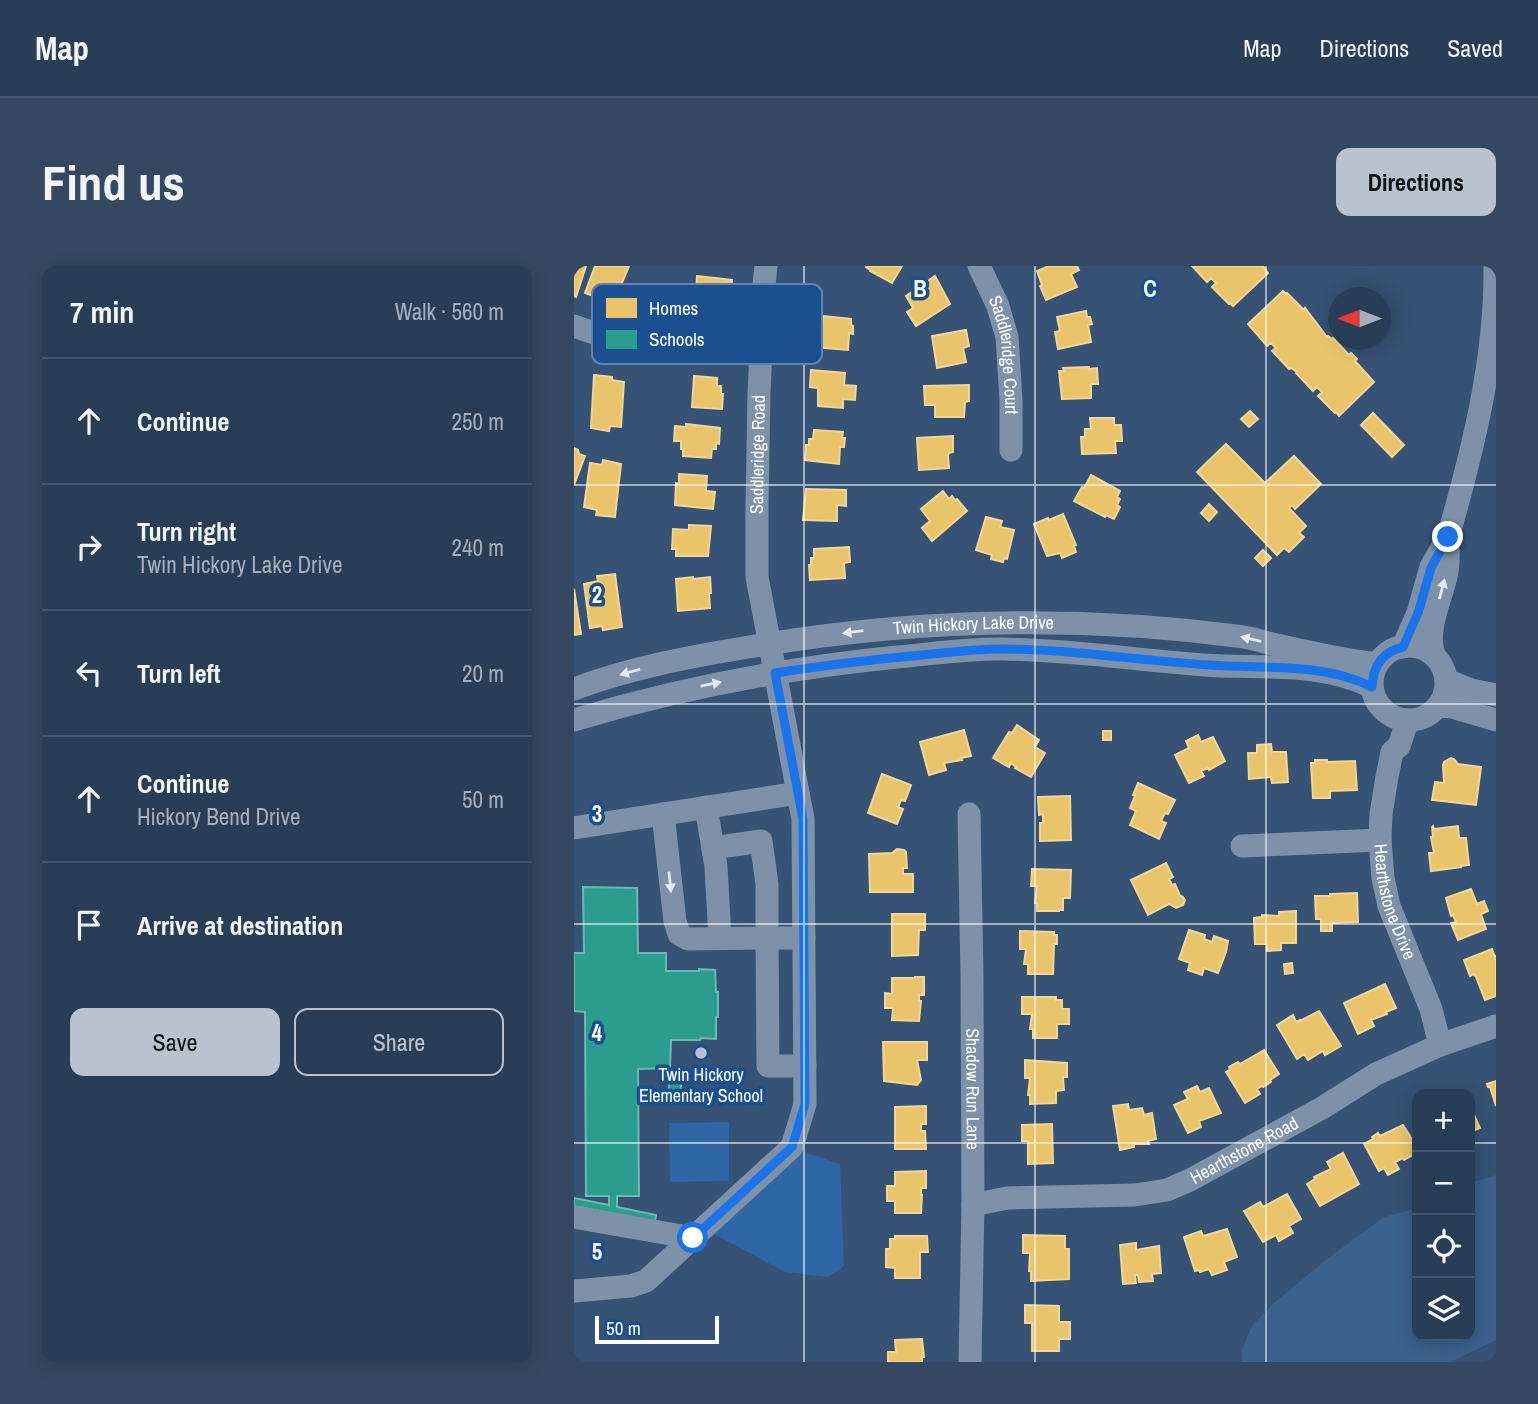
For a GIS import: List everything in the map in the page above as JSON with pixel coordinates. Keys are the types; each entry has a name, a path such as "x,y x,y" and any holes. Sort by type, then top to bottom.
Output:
{"street":[{"name":"Saddleridge Road","path":"764,284 766,266"},
{"name":"Saddleridge Court","path":"979,266 998,306 1007,337 1011,450"},
{"path":"1434,656 1431,640 1447,572 1448,537 1483,395 1493,321 1495,266"},
{"path":"574,326 592,332"},
{"name":"Saddleridge Road","path":"574,1291 631,1286 646,1281 792,1147 805,1104 803,819 757,577 760,364"},
{"path":"1403,647 1418,613 1431,568 1448,537"},
{"name":"Twin Hickory Lake Drive","path":"574,689 701,655 855,631 986,622 1072,622 1240,636 1342,660 1377,664"},
{"path":"1417,647 1434,656 1440,663 1446,680 1446,691 1430,715 1421,719 1399,718 1381,708 1374,698 1372,687 1377,664 1384,656 1394,649 1417,647"},
{"name":"Twin Hickory Lake Drive","path":"574,720 685,690 775,673 971,650 1069,652 1202,665 1308,670 1357,679 1372,687"},
{"path":"1446,680 1471,690 1496,695"},
{"path":"1438,706 1452,707 1496,720"},
{"name":"Hearthstone Drive","path":"1399,718 1391,727 1389,742 1392,752 1381,814 1383,878 1389,906 1430,1009 1440,1045"},
{"path":"574,828 798,793"},
{"path":"706,807 716,867 720,938"},
{"path":"663,814 674,921 679,934 688,939 804,938"},
{"name":"Shadow Run Lane","path":"969,814 973,1205 970,1362"},
{"path":"1242,846 1380,840"},
{"path":"713,848 761,841 767,884 768,1066 805,1066"},
{"name":"Hearthstone Road","path":"973,1205 1007,1198 1135,1195 1167,1190 1190,1181 1322,1108 1376,1074 1440,1045 1496,1026"},
{"path":"574,1217 693,1238"}],"shaded area":[{"path":"729,1122 729,1181 670,1182 669,1123"},
{"path":"798,1150 840,1164 844,1266 828,1277 785,1272 712,1233"},
{"path":"1496,1175 1496,1340 1451,1362 1242,1362 1242,1349 1252,1326 1275,1302 1384,1217 1412,1209 1412,1341 1475,1341 1475,1181"}],"building: Homes":[{"path":"574,266 586,266 576,297 574,296"},
{"path":"595,266 629,266 622,284 592,284 592,296 585,293"},
{"path":"867,266 902,266 892,283 870,271"},
{"path":"1049,266 1077,266 1079,270 1071,274 1077,287 1046,300 1037,271"},
{"path":"1192,266 1263,266 1268,273 1233,306 1212,287 1216,283 1211,278 1207,282"},
{"path":"697,276 732,280 732,284 696,284"},
{"path":"935,276 950,304 916,326 907,312 913,308 906,296"},
{"path":"1283,291 1304,310 1305,308 1328,336 1328,350 1344,350 1349,355 1351,353 1374,382 1339,416 1318,396 1322,392 1317,387 1313,391 1297,372 1289,369 1272,351 1276,348 1271,343 1267,346 1248,324"},
{"path":"1086,311 1092,324 1088,325 1091,342 1058,349 1055,332 1060,331 1057,317"},
{"path":"823,316 851,319 853,334 849,333 848,350 822,348"},
{"path":"966,330 969,346 963,348 966,362 937,368 932,336"},
{"path":"1063,368 1097,368 1098,384 1091,384 1091,398 1062,399 1059,371 1064,371"},
{"path":"811,370 845,373 844,385 856,386 855,400 843,399 843,408 818,406 818,388 810,387"},
{"path":"594,375 612,377 612,380 624,382 621,427 610,426 609,431 591,428"},
{"path":"694,376 717,378 717,386 721,386 723,394 722,409 692,407"},
{"path":"969,385 969,401 965,402 964,417 935,417 935,405 925,405 924,386"},
{"path":"1250,411 1258,419 1249,427 1241,419"},
{"path":"1373,413 1404,445 1392,457 1361,425"},
{"path":"1090,418 1114,418 1114,425 1121,425 1122,441 1115,441 1116,453 1082,454 1081,437 1085,437 1085,429 1091,429"},
{"path":"686,424 720,428 719,444 716,443 716,449 712,449 711,458 683,456 681,441 674,441 675,426 686,427"},
{"path":"814,430 843,432 844,447 840,447 839,464 805,460 806,445 809,445 809,439 813,439"},
{"path":"953,436 953,452 948,455 949,468 919,470 917,438"},
{"path":"1226,444 1265,483 1294,456 1321,484 1295,509 1292,505 1289,508 1306,526 1299,533 1304,537 1289,552 1284,548 1277,555 1197,472"},
{"path":"574,448 585,456 574,485"},
{"path":"603,460 621,464 615,517 596,515 597,510 584,507 590,463 602,465"},
{"path":"679,474 707,476 706,491 715,492 713,509 675,505"},
{"path":"1091,475 1120,491 1117,505 1120,507 1114,519 1074,501"},
{"path":"806,489 846,490 846,506 837,505 837,521 803,520"},
{"path":"943,491 949,499 952,496 957,499 967,511 932,541 922,528 930,521 921,509"},
{"path":"1209,504 1217,512 1209,521 1201,513"},
{"path":"1063,514 1076,545 1076,552 1062,558 1060,553 1047,556 1034,524"},
{"path":"986,517 1002,521 1000,527 1014,530 1007,559 1004,558 1003,562 991,559 992,555 976,550"},
{"path":"689,525 711,526 708,556 676,556 676,549 672,549 673,529 689,530"},
{"path":"849,547 850,562 844,563 845,578 810,580 809,565 811,558 814,558 814,549"},
{"path":"1263,550 1271,558 1263,566 1255,558"},
{"path":"615,574 622,627 603,630 602,626 590,628 584,584 598,581 597,576"},
{"path":"710,577 710,608 678,611 676,579"},
{"path":"574,589 581,634 574,635"},
{"path":"1017,725 1039,740 1035,747 1045,753 1031,777 1011,763 1009,767 993,758 1009,732 1012,733"},
{"path":"964,730 971,756 944,763 946,770 929,775 920,742"},
{"path":"1103,731 1111,731 1111,740 1103,740"},
{"path":"1198,735 1201,742 1213,737 1225,761 1209,770 1208,768 1201,771 1204,776 1189,783 1175,755 1189,748 1186,741"},
{"path":"1271,744 1272,752 1286,752 1288,782 1272,783 1271,777 1249,779 1248,753 1257,753 1257,745"},
{"path":"1451,758 1458,764 1481,767 1476,805 1432,800 1435,782 1444,783 1444,762"},
{"path":"1315,760 1355,761 1357,790 1330,791 1330,798 1313,798 1311,763 1315,763"},
{"path":"882,774 911,785 905,801 901,800 898,807 903,809 897,824 868,813"},
{"path":"1138,783 1175,800 1161,821 1166,823 1159,839 1130,825 1136,811 1130,808"},
{"path":"1070,796 1071,840 1040,841 1043,814 1039,815 1038,797"},
{"path":"1433,826 1434,829 1458,826 1459,838 1466,838 1469,865 1431,871 1429,853 1434,853 1431,837"},
{"path":"897,849 906,852 907,868 903,868 903,874 913,874 913,892 870,892 869,854 892,853"},
{"path":"1166,863 1173,877 1169,879 1172,885 1175,884 1178,894 1185,900 1183,905 1176,908 1169,904 1148,915 1131,880"},
{"path":"1032,869 1071,870 1070,898 1063,898 1063,910 1037,911 1037,886 1031,886"},
{"path":"1471,889 1477,904 1484,901 1488,911 1481,914 1486,929 1458,940 1451,923 1456,922 1453,915 1451,916 1446,898"},
{"path":"1357,893 1358,922 1332,923 1332,931 1321,931 1321,919 1316,919 1315,896"},
{"path":"1296,911 1296,943 1281,943 1281,950 1267,951 1267,944 1255,944 1254,918 1262,915 1279,916 1279,912"},
{"path":"892,914 925,914 925,930 919,930 918,955 892,956"},
{"path":"1189,930 1205,935 1204,939 1212,942 1214,936 1228,941 1218,973 1204,968 1202,975 1188,970 1190,963 1179,959"},
{"path":"1020,931 1054,932 1054,935 1057,935 1053,974 1028,974 1028,964 1024,964 1026,949 1020,949"},
{"path":"1492,949 1496,956 1496,996 1485,1000 1476,977 1474,974 1470,976 1464,960"},
{"path":"1292,963 1293,973 1285,974 1284,964"},
{"path":"924,977 924,995 919,995 919,1021 892,1020 893,1008 885,1008 885,993 892,994 892,978"},
{"path":"1385,984 1396,1008 1371,1020 1374,1026 1358,1034 1344,1003"},
{"path":"1022,997 1056,997 1056,1000 1062,1000 1062,1009 1069,1009 1069,1024 1057,1024 1057,1038 1033,1038 1033,1029 1030,1029 1032,1014 1022,1014"},
{"path":"1319,1011 1341,1046 1325,1055 1323,1051 1308,1060 1304,1054 1297,1059 1277,1025 1293,1015 1296,1022"},
{"path":"883,1042 927,1042 927,1060 917,1060 921,1080 917,1085 884,1081"},
{"path":"1264,1050 1279,1074 1270,1080 1271,1082 1257,1089 1260,1094 1245,1103 1226,1072 1230,1070 1229,1067 1238,1062 1240,1064"},
{"path":"1025,1060 1067,1063 1067,1077 1063,1077 1064,1090 1056,1091 1056,1103 1030,1104 1030,1078 1025,1078"},
{"path":"1496,1081 1496,1106 1487,1084"},
{"path":"1197,1086 1200,1092 1209,1088 1221,1113 1199,1121 1201,1127 1188,1133 1174,1105 1188,1099 1184,1092"},
{"path":"1128,1104 1129,1110 1142,1108 1144,1115 1152,1113 1156,1139 1148,1141 1149,1144 1134,1144 1134,1147 1120,1150 1113,1106"},
{"path":"926,1106 926,1124 921,1124 921,1131 925,1131 926,1149 895,1149 895,1107"},
{"path":"1475,1117 1480,1128 1475,1130"},
{"path":"1052,1124 1053,1163 1028,1164 1028,1141 1022,1141 1022,1125"},
{"path":"1403,1125 1412,1139 1412,1156 1395,1162 1399,1169 1388,1175 1384,1168 1379,1171 1364,1144 1378,1133 1380,1136"},
{"path":"1343,1153 1359,1184 1320,1206 1307,1184 1315,1179 1314,1177 1331,1169 1327,1162"},
{"path":"926,1171 926,1188 921,1188 921,1213 895,1213 895,1201 887,1201 887,1186 895,1186 895,1172"},
{"path":"1287,1194 1301,1219 1289,1226 1293,1233 1279,1241 1276,1235 1263,1242 1244,1211 1260,1202 1263,1207"},
{"path":"1227,1229 1237,1257 1224,1262 1227,1270 1212,1275 1209,1269 1195,1271 1184,1237 1201,1231 1203,1236"},
{"path":"1023,1235 1065,1236 1065,1249 1069,1249 1069,1279 1031,1281 1030,1253 1023,1253"},
{"path":"895,1236 927,1236 928,1252 920,1252 920,1278 895,1278 895,1268 886,1267 886,1249 890,1249 890,1239 895,1239"},
{"path":"1136,1243 1136,1250 1159,1246 1161,1273 1152,1274 1153,1281 1139,1282 1138,1275 1135,1275 1136,1283 1123,1284 1120,1245"},
{"path":"1025,1305 1059,1306 1059,1322 1070,1322 1070,1339 1059,1339 1059,1351 1032,1351 1032,1323 1025,1323"},
{"path":"922,1339 922,1362 888,1362 888,1352 896,1352 895,1340"}],"building: Schools":[{"path":"583,887 637,888 638,953 666,953 666,971 715,970 718,992 716,1039 671,1040 670,1068 638,1069 639,1196 617,1196 617,1207 656,1215 655,1222 574,1206 574,1198 609,1205 609,1196 586,1196 585,1012 574,1011 574,953 584,953"},
{"path":"669,1075 681,1075 681,1094 669,1094"}],"place":[{"name":"Twin Hickory Elementary School","path":"701,1053"}],"route":[{"path":"693,1238 792,1147 805,1104 803,819 775,673 878,659 1001,649 1122,656 1213,666 1308,670 1357,679 1372,687 1377,664 1394,649 1403,647 1412,630 1431,568 1448,537"}]}
